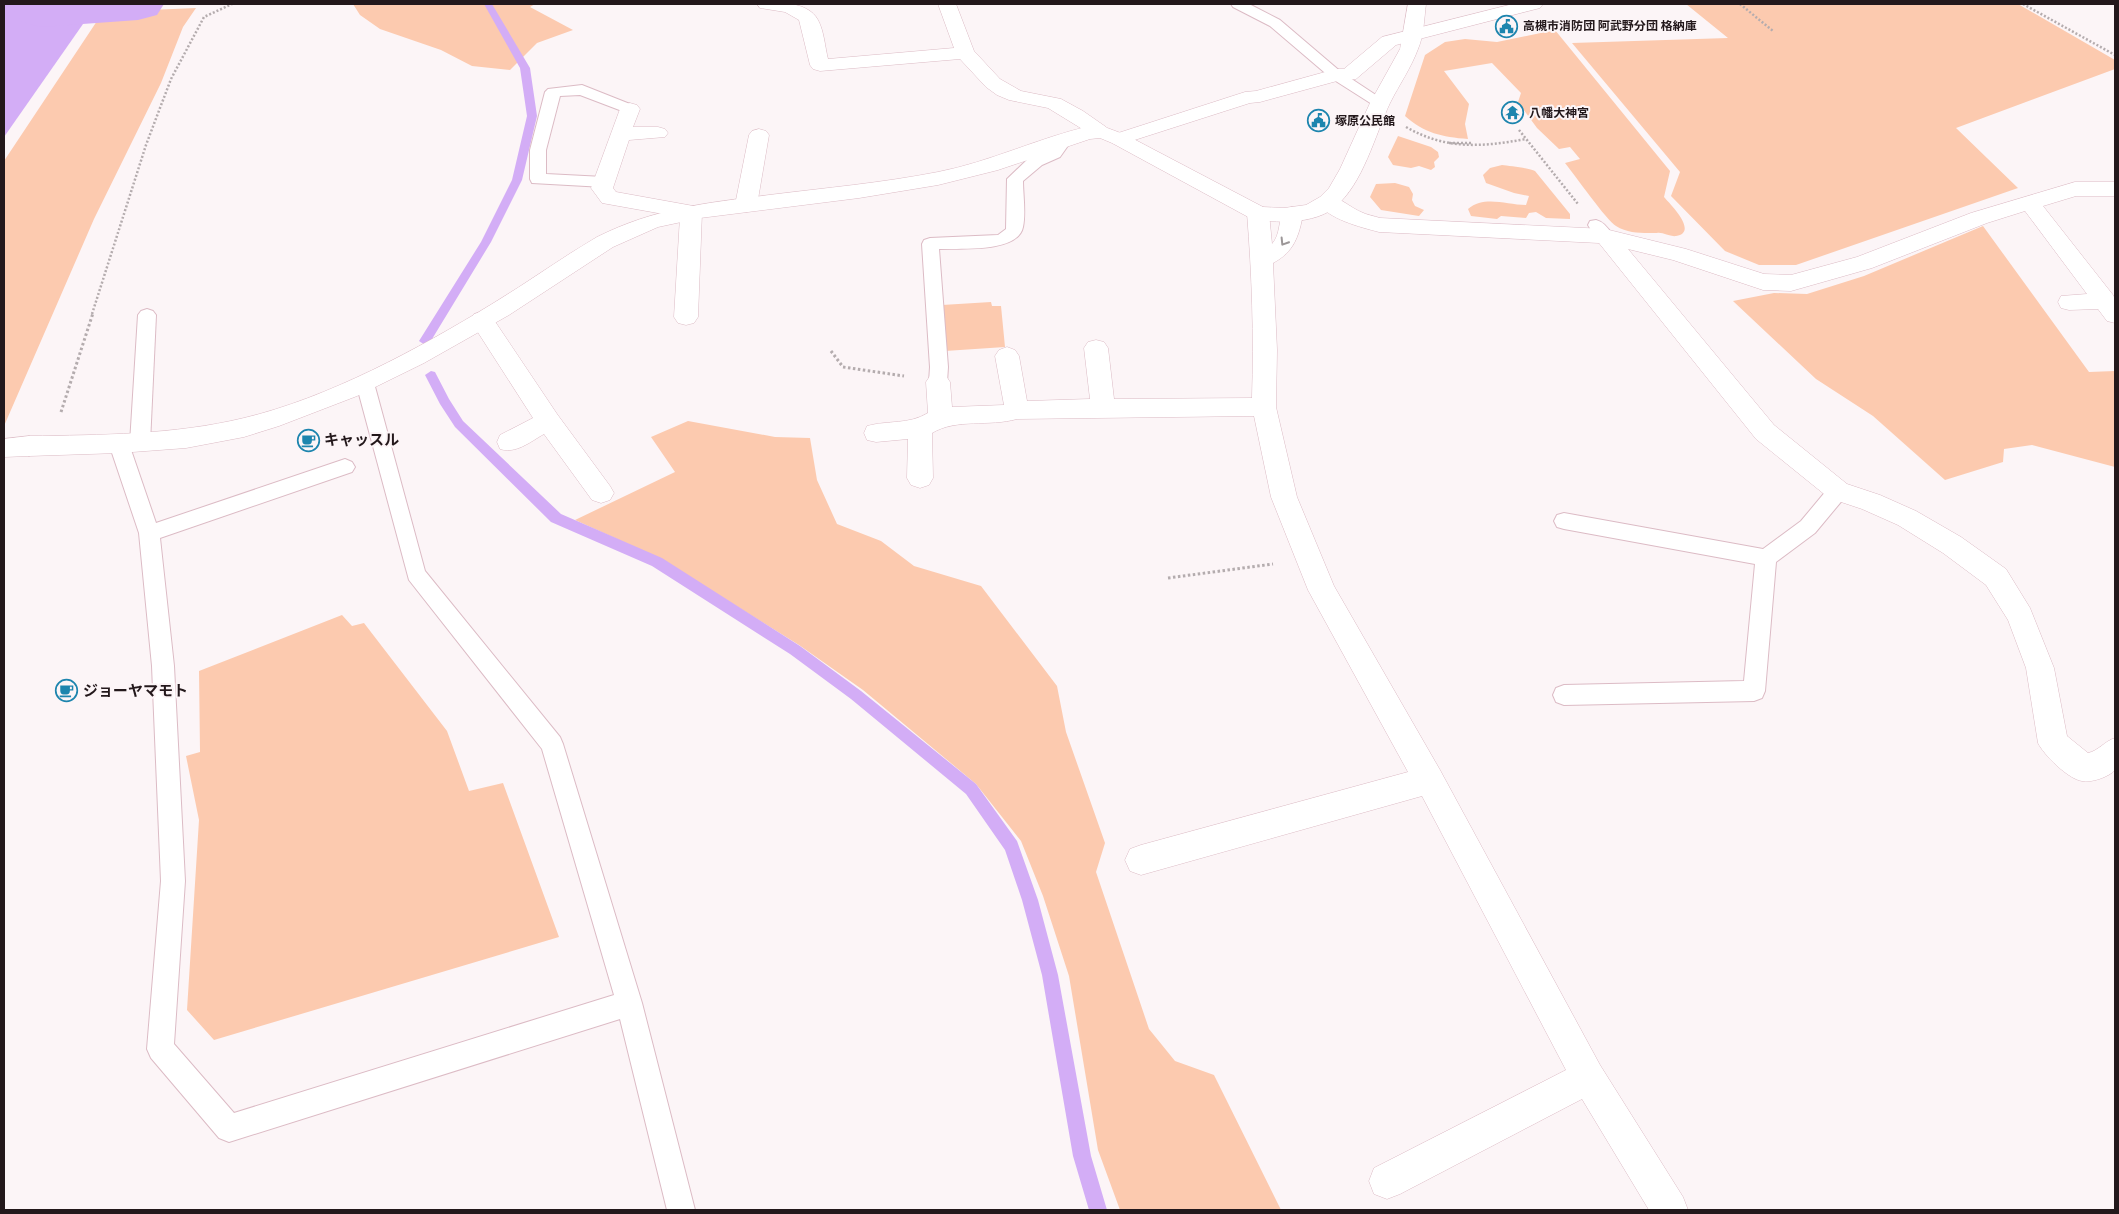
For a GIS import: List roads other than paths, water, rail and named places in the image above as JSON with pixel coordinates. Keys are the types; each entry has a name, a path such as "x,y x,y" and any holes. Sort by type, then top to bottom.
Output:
{"street":[{"path":"766,4 794,8 808,17 820,65 965,53"},
{"path":"947,4 965,53 1004,91 1016,96 1054,103 1109,135 1258,213 1269,215 1292,214 1315,209 1328,202 1343,181 1380,103 1409,48 1417,4"},
{"path":"4,448 130,444 208,435 245,427 321,402 364,383 482,320 605,242 649,222 691,212 877,189 945,178 1064,140 1109,135 1336,75 1349,75 1389,41 1534,4"},
{"path":"630,109 602,188 609,198 691,212"},
{"path":"621,134 658,133"},
{"path":"746,205 759,135"},
{"path":"1328,202 1353,217 1379,225 1600,231 1763,282 1791,283 1864,263 1979,218 2075,189 2111,194"},
{"path":"2030,203 2110,308"},
{"path":"686,317 691,212"},
{"path":"1258,213 1262,260 1265,350 1264,407 1284,496 1309,560 1322,590 1429,780 1588,1077 1670,1210"},
{"path":"1262,260 1274,254 1287,242 1292,214"},
{"path":"1600,231 1766,432 1838,491 1871,502 1907,518 1952,544 1996,577 2020,616 2040,668 2053,743 2083,768 2101,764 2115,751"},
{"path":"2069,302 2110,308"},
{"path":"482,320 548,421 601,493"},
{"path":"1096,348 1103,408"},
{"path":"1007,356 1017,410"},
{"path":"920,478 938,382"},
{"path":"876,432 1003,414 1017,410 1264,407"},
{"path":"509,442 548,421"},
{"path":"1141,860 1429,780"},
{"path":"1387,1181 1588,1077"}],"lane":[{"path":"1236,4 1252,10 1275,23 1336,75 1380,103"},
{"path":"604,182 538,179 538,150 553,92 582,90 630,109"},
{"path":"938,382 939,367 930,244 1002,240 1012,233 1015,228 1015,179 1028,166 1054,154 1064,140"},
{"path":"147,315 130,444 149,533 163,666 173,881 160,1049 229,1128 629,1003"},
{"path":"364,383 416,574 552,744 629,1003 681,1210"},
{"path":"149,533 345,466"},
{"path":"1564,521 1766,558 1808,527 1838,491"},
{"path":"1564,695 1754,691 1766,558"}],"waterway":[{"path":"41,11 138,4"},
{"path":"425,341 486,242 517,180 532,116 525,68 488,4"},
{"path":"431,375 444,401 459,424 556,518 657,562 795,650 856,695 971,789 1011,846 1030,900 1050,975 1082,1156 1098,1210"}],"place":[{"name":"高槻市消防団 阿武野分団 格納庫","path":"1507,26"},
{"name":"八幡大神宮","path":"1513,113"},
{"name":"塚原公民館","path":"1319,121"},
{"name":"キャッスル","path":"308,440"},
{"name":"ジョーヤマモト","path":"67,691"}]}
